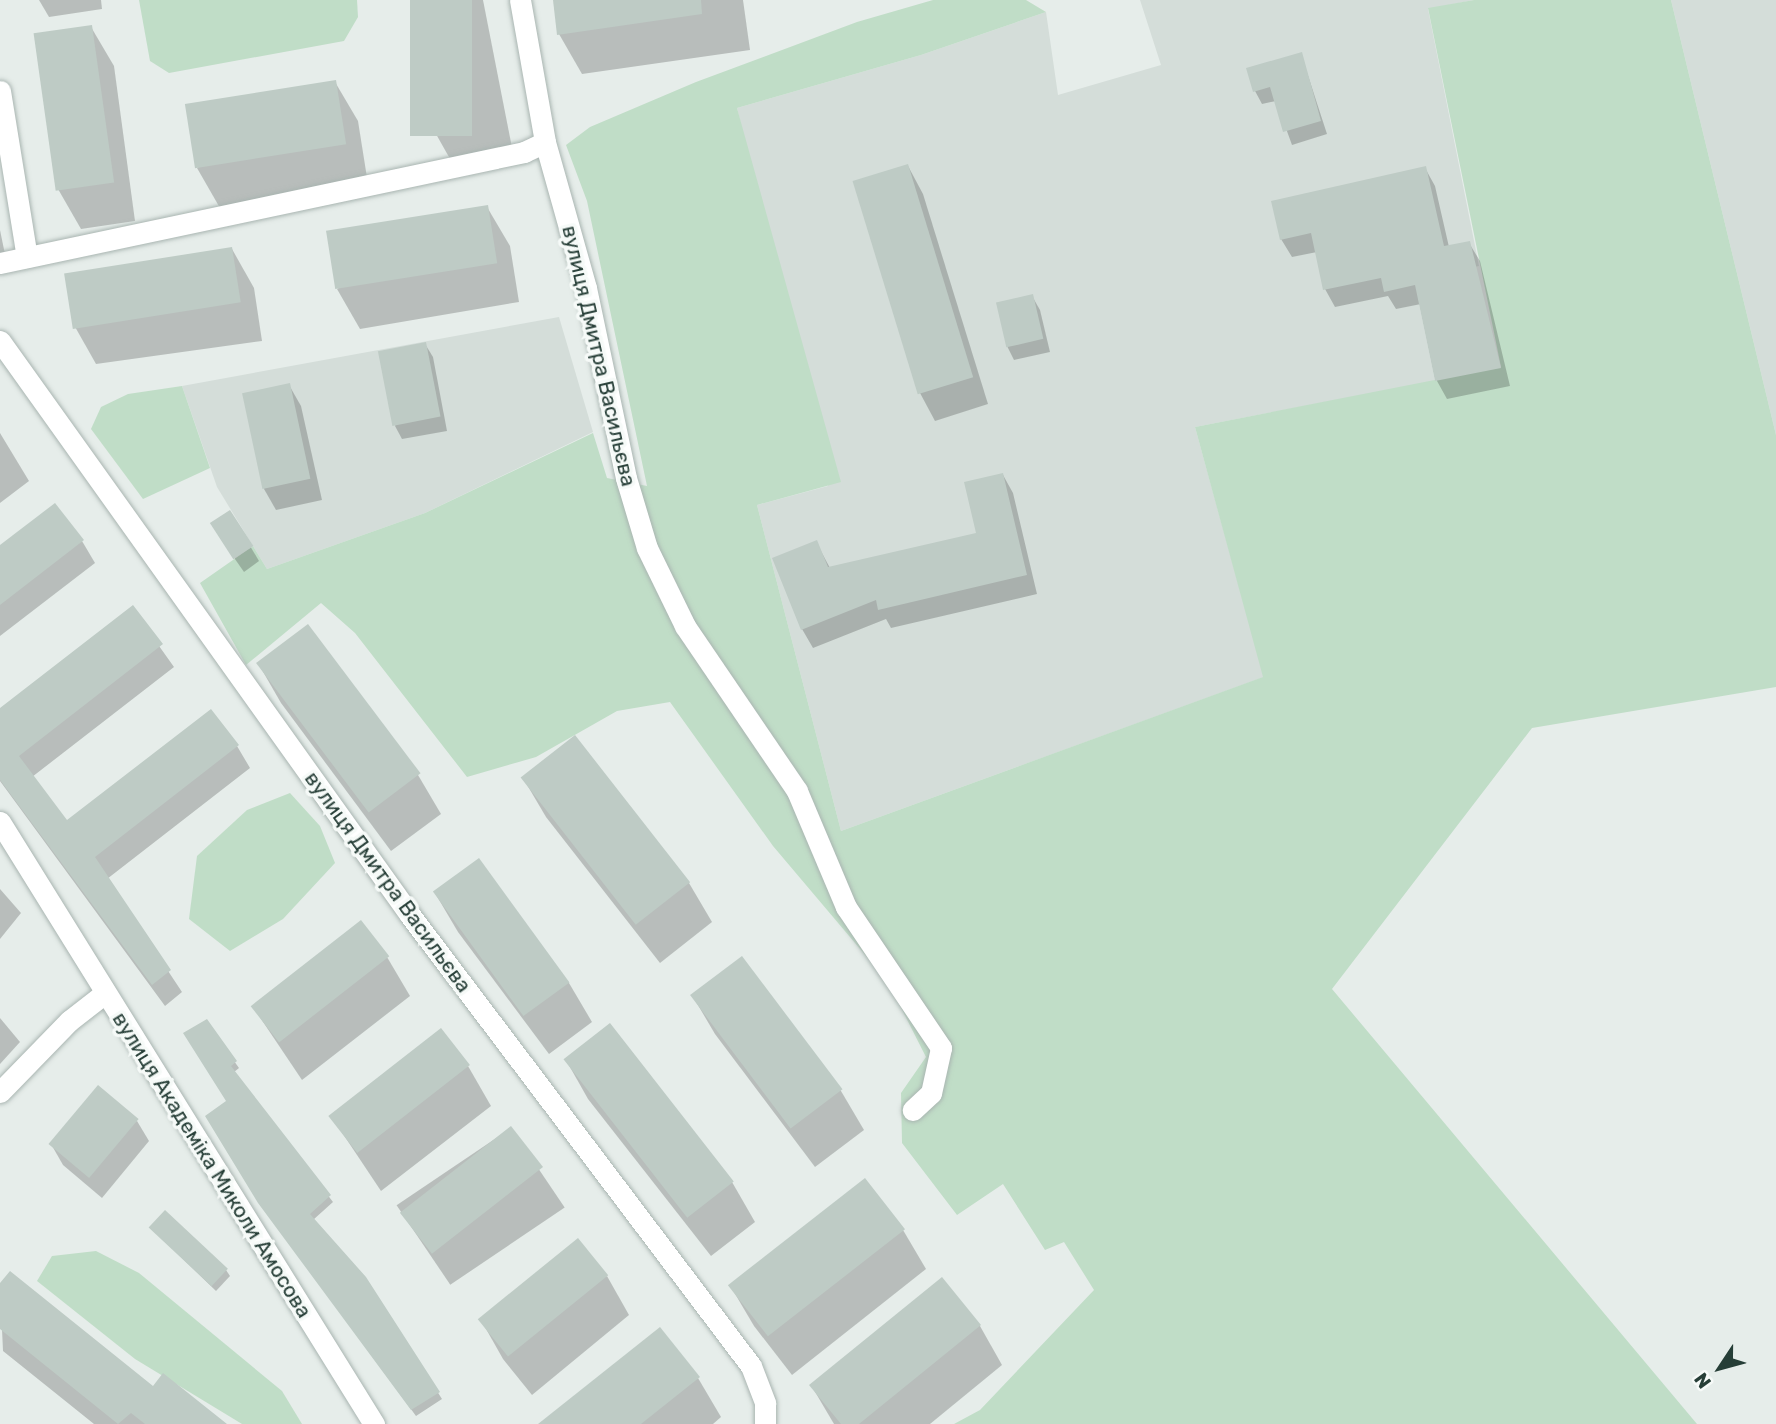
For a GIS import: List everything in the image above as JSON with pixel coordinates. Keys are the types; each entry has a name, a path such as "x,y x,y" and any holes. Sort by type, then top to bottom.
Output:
{"street":[{"name":"вулиця Дмитра Васильєва","path":"520,0 545,142 586,288 626,478 647,548 685,626 797,791 846,907 941,1048 931,1093 912,1110"},
{"path":"0,92 27,257"},
{"path":"0,263 524,152 545,142"},
{"name":"вулиця Дмитра Васильєва","path":"0,341 410,915 751,1366 765,1403 765,1424"},
{"path":"0,822 105,993"},
{"name":"вулиця Академіка Миколи Амосова","path":"0,1092 69,1021 105,993 374,1424"}],"shaded area":[{"path":"1140,0 1474,0 1428,9 1479,266 1430,277 1419,304 1435,381 1195,427 1264,677 841,831 757,505 828,486 737,108 921,55 1046,12 1058,95 1161,65"},
{"path":"1671,0 1776,0 1776,435"},
{"path":"559,317 593,432 425,513 267,569 217,487 182,386"}],"green space":[{"path":"139,0 357,0 358,17 344,41 169,73 150,61"},
{"path":"933,0 1026,0 1046,12 921,55 737,108 841,482 757,505 841,831 1263,677 1195,427 1501,367 1428,8 1474,0 1671,0 1776,435 1776,687 1532,728 1332,989 1697,1424 954,1424 980,1410 1094,1290 1064,1242 1045,1250 1003,1184 957,1215 902,1143 901,1093 926,1057 888,982 773,846 670,702 617,711 536,757 467,777 355,633 321,603 246,665 200,583 253,546 267,569 425,513 593,433 607,478 647,486 587,201 566,145 590,127 696,82 857,22"},
{"path":"182,386 210,468 143,499 91,429 101,407 128,394"},
{"path":"290,793 320,826 335,863 283,919 230,951 189,919 197,856 247,810"},
{"path":"96,1251 139,1273 282,1391 302,1424 242,1424 135,1359 37,1281 52,1256"}],"building":[{"path":"410,0 472,0 472,136 410,136"},
{"path":"553,0 701,0 702,14 557,35"},
{"path":"92,25 114,182 56,191 34,33"},
{"path":"1302,52 1321,121 1283,132 1270,87 1253,92 1246,68"},
{"path":"336,80 346,144 195,168 185,104"},
{"path":"908,164 973,377 918,394 853,181"},
{"path":"1426,166 1444,246 1470,241 1501,368 1435,381 1415,285 1384,292 1381,278 1323,290 1311,233 1280,240 1271,201"},
{"path":"488,205 497,263 335,289 326,231"},
{"path":"232,247 241,302 73,329 64,274"},
{"path":"1033,294 1043,339 1006,347 996,303"},
{"path":"426,342 441,417 392,426 378,351"},
{"path":"290,383 310,479 262,489 242,393"},
{"path":"1003,473 1027,575 878,610 876,600 801,630 772,558 817,540 828,567 976,533 964,482"},
{"path":"55,503 84,540 0,605 0,545"},
{"path":"230,510 253,546 233,559 210,523"},
{"path":"133,605 163,644 19,756 67,820 211,709 239,745 95,857 171,970 152,985 0,780 0,708"},
{"path":"308,624 421,773 369,812 256,663"},
{"path":"575,735 690,882 636,925 521,777"},
{"path":"479,858 570,983 523,1016 433,892"},
{"path":"361,920 389,956 279,1042 251,1006"},
{"path":"742,956 843,1089 791,1128 690,995"},
{"path":"207,1019 237,1061 231,1066 331,1195 310,1214 366,1277 440,1392 411,1410 258,1203 205,1116 226,1101 183,1033"},
{"path":"610,1023 734,1181 687,1218 564,1059"},
{"path":"441,1028 470,1065 357,1153 328,1116"},
{"path":"98,1085 139,1119 89,1178 49,1144"},
{"path":"511,1126 543,1167 432,1254 400,1213"},
{"path":"865,1178 905,1229 768,1336 728,1285"},
{"path":"165,1210 228,1269 212,1286 149,1228"},
{"path":"578,1238 608,1275 508,1356 478,1319"},
{"path":"10,1271 153,1386 163,1373 227,1424 145,1424 131,1413 118,1424 0,1329 0,1283"},
{"path":"942,1277 981,1325 859,1424 841,1424 809,1385"},
{"path":"660,1327 700,1377 641,1424 538,1424"}]}
